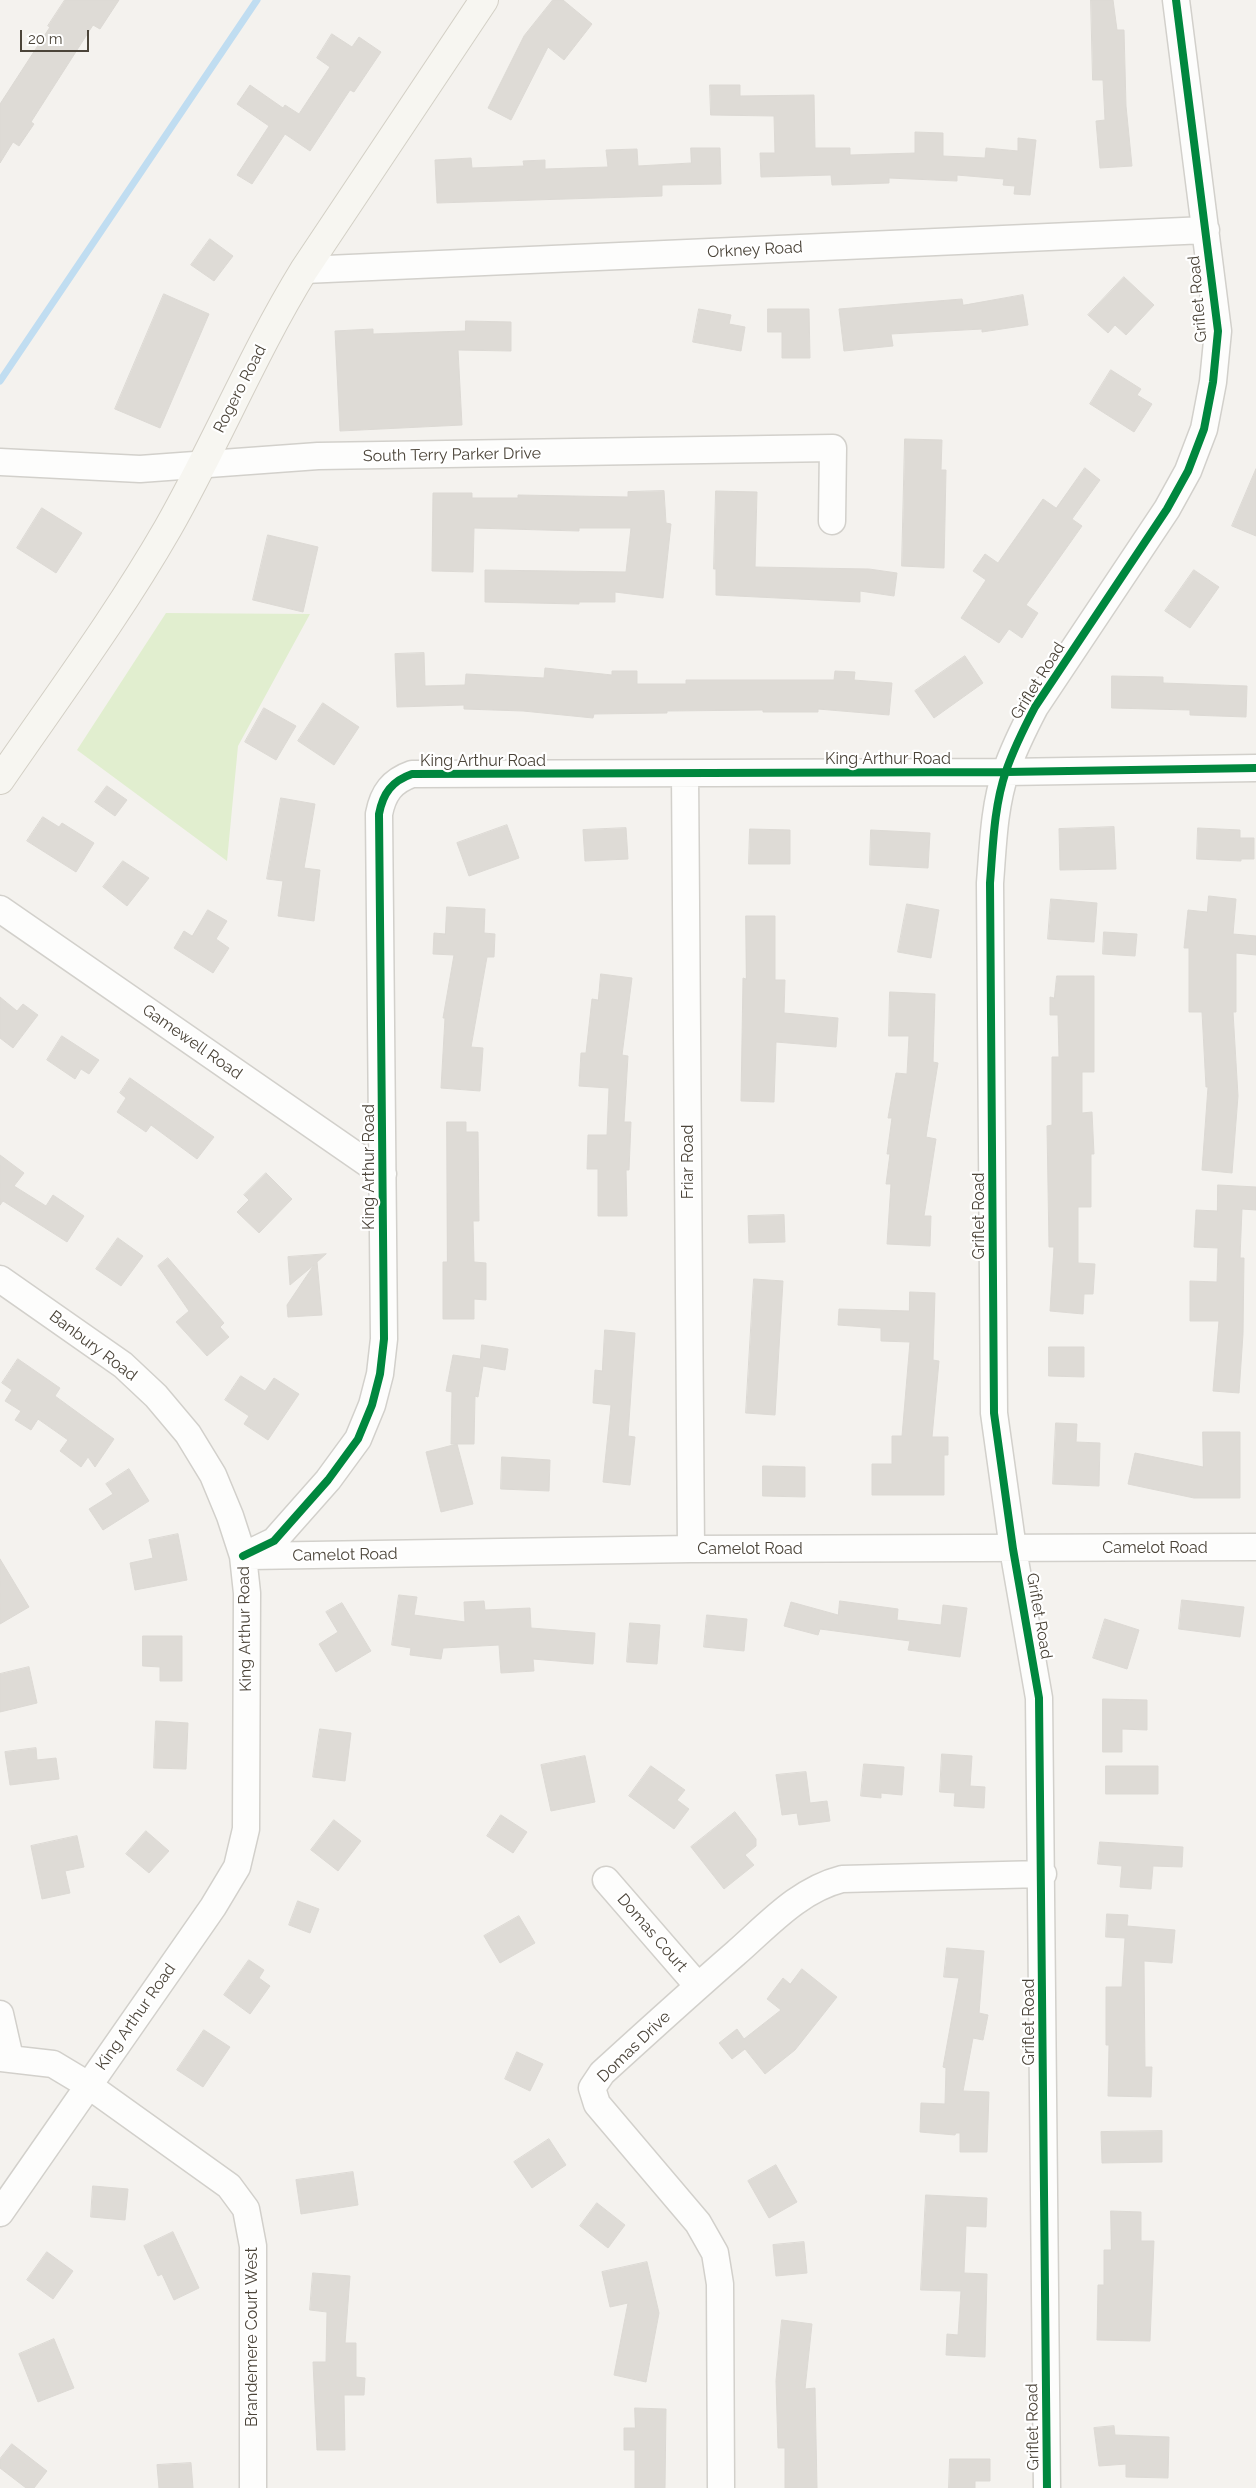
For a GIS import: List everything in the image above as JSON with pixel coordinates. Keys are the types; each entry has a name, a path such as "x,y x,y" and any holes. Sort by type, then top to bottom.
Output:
{"main road":[{"name":"Rogero Road","path":"0,780 126,597 168,527 277,314 304,270 484,0"}],"street":[{"name":"Griflet Road","path":"1047,2488 1043,1874 1039,1698 1013,1549 994,1403 990,883 996,817 1006,772 1018,740 1035,707 1167,509 1188,471 1204,429 1213,382 1218,331 1176,0"},
{"name":"Orkney Road","path":"304,270 1206,230"},
{"name":"South Terry Parker Drive","path":"0,462 140,469 318,456 833,448 832,521"},
{"name":"King Arthur Road","path":"0,2213 213,1907 236,1867 246,1829 247,1594 243,1556 274,1541 306,1506 358,1439 372,1405 380,1374 384,1339 379,814 382,801 388,790 399,779 412,774 1006,772 1256,768"},
{"name":"Friar Road","path":"685,774 691,1550"},
{"name":"Gamewell Road","path":"0,910 383,1174"},
{"name":"Banbury Road","path":"0,1279 123,1365 156,1396 188,1434 213,1475 243,1556"},
{"name":"Camelot Road","path":"243,1556 691,1550 1256,1547"},
{"name":"Domas Drive","path":"721,2488 720,2284 715,2254 698,2223 597,2104 592,2088 602,2073 698,1986 799,1898 821,1884 842,1879 1043,1874"},
{"name":"Domas Court","path":"606,1880 698,1986"},
{"path":"0,2014 5,2058"},
{"name":"Brandemere Court West","path":"5,2058 53,2064 88,2084 229,2186 246,2209 253,2246 253,2488"}],"green space":[{"path":"166,613 310,614 238,746 227,861 77,750"}],"building":[{"path":"65,0 119,0 100,29 93,25 31,122 34,124 19,146 13,142 0,163 0,104 50,27 48,26"},
{"path":"553,0 563,0 592,24 564,60 548,47 511,120 488,108 524,36"},
{"path":"1091,0 1113,0 1117,30 1124,30 1126,106 1132,166 1100,168 1096,121 1105,120 1103,80 1093,80"},
{"path":"332,34 352,47 359,37 381,52 354,92 350,90 310,151 285,134 252,184 237,175 269,126 237,104 250,85 283,108 285,105 299,114 330,67 317,58"},
{"path":"710,85 740,85 740,96 814,95 815,148 850,148 850,155 915,153 915,132 943,133 943,156 985,158 986,148 1018,151 1018,138 1036,140 1030,195 1014,194 1015,186 1003,185 1004,179 957,175 957,181 889,178 889,183 832,185 831,175 761,177 760,153 775,153 774,116 711,115"},
{"path":"691,148 720,148 721,184 662,185 662,196 437,203 435,160 471,158 472,168 524,166 523,161 545,160 545,169 608,167 606,150 637,149 638,166 691,163"},
{"path":"210,239 233,256 214,281 191,265"},
{"path":"1124,277 1154,305 1126,335 1115,325 1108,333 1088,315"},
{"path":"164,294 209,314 160,428 115,409"},
{"path":"1023,295 1028,325 982,332 982,329 891,334 893,346 844,351 839,309 962,299 963,305"},
{"path":"699,309 731,315 729,324 745,327 741,351 693,342"},
{"path":"768,309 809,309 810,358 782,358 782,332 768,332"},
{"path":"466,321 511,322 511,351 458,350 462,425 340,431 335,331 373,329 373,334 465,331"},
{"path":"1111,370 1141,389 1137,395 1152,404 1134,432 1090,404"},
{"path":"905,439 942,440 941,470 946,470 944,568 902,566"},
{"path":"1085,468 1100,480 1072,519 1082,526 1026,605 1038,613 1022,638 1009,629 999,643 961,618 986,580 973,571 985,554 998,563 1043,499 1056,508"},
{"path":"1256,469 1256,536 1232,526"},
{"path":"664,491 666,523 671,524 663,598 615,592 615,602 579,602 579,604 485,602 485,570 626,572 631,528 579,528 579,531 474,528 473,572 432,571 433,493 472,493 472,498 518,498 518,495 628,497 628,492"},
{"path":"716,491 757,492 755,567 869,569 897,573 894,596 860,591 860,602 716,595 716,569 714,569"},
{"path":"42,508 82,533 56,573 17,548"},
{"path":"268,535 318,547 303,612 253,600"},
{"path":"1194,570 1219,587 1190,628 1165,611"},
{"path":"424,653 425,686 465,685 466,674 544,678 545,668 612,675 612,671 637,671 637,684 686,684 686,680 834,680 835,671 855,672 854,680 892,683 889,715 818,709 818,712 763,712 763,710 667,711 667,713 594,714 593,718 523,711 464,709 464,705 397,707 395,654"},
{"path":"965,656 983,683 934,718 915,691"},
{"path":"1112,676 1163,677 1163,683 1247,686 1246,717 1190,715 1190,710 1112,708"},
{"path":"323,703 359,727 334,765 298,741"},
{"path":"264,708 296,726 276,760 245,742"},
{"path":"107,786 127,800 115,816 95,802"},
{"path":"281,798 315,804 304,868 320,870 314,921 278,916 283,881 267,879"},
{"path":"43,817 59,827 62,823 94,843 76,872 27,841"},
{"path":"507,825 519,858 469,876 457,843"},
{"path":"1114,827 1116,869 1060,870 1059,829"},
{"path":"626,828 628,859 585,861 583,830"},
{"path":"1198,828 1240,830 1240,838 1254,838 1254,859 1241,859 1241,861 1197,859"},
{"path":"750,829 790,830 790,864 749,864"},
{"path":"871,830 930,833 928,868 870,865"},
{"path":"123,861 149,878 127,906 103,887"},
{"path":"1209,896 1236,899 1233,934 1256,936 1256,955 1236,953 1236,1012 1233,1012 1238,1096 1232,1173 1202,1170 1208,1087 1206,1087 1202,1012 1189,1012 1189,948 1184,948 1188,910 1207,912"},
{"path":"1051,899 1097,903 1094,942 1048,939"},
{"path":"907,904 939,910 931,958 898,952"},
{"path":"447,907 485,909 484,933 495,934 494,957 487,957 471,1047 483,1048 480,1091 441,1088 445,1018 443,1018 454,955 433,954 434,933 445,934"},
{"path":"208,910 227,921 216,939 229,948 213,973 174,948 184,931 192,936"},
{"path":"746,916 775,916 775,980 785,980 784,1013 838,1018 836,1047 776,1042 774,1102 741,1101 743,978 746,979"},
{"path":"1104,932 1137,934 1135,956 1103,954"},
{"path":"601,974 632,978 622,1055 628,1056 624,1122 631,1122 629,1170 626,1170 627,1216 598,1216 598,1169 587,1169 588,1135 607,1135 609,1088 579,1086 581,1053 586,1053 592,999 598,1000"},
{"path":"1057,976 1094,976 1094,1072 1082,1072 1082,1113 1092,1112 1094,1154 1091,1154 1091,1207 1078,1207 1078,1263 1095,1264 1093,1294 1084,1294 1083,1314 1050,1311 1054,1247 1049,1247 1047,1126 1052,1125 1052,1057 1059,1057 1058,1015 1050,1015 1050,997 1054,998"},
{"path":"890,992 935,994 933,1062 938,1063 926,1137 936,1139 924,1216 931,1216 930,1246 887,1244 891,1184 886,1184 890,1154 887,1154 892,1118 888,1118 896,1073 907,1074 909,1036 889,1036"},
{"path":"0,997 17,1011 23,1004 38,1015 13,1048 0,1038"},
{"path":"62,1036 99,1060 89,1074 81,1069 75,1079 47,1060"},
{"path":"130,1078 214,1137 197,1159 151,1125 146,1132 117,1112 126,1098 120,1093"},
{"path":"447,1122 466,1122 466,1132 478,1132 479,1221 473,1221 474,1262 486,1263 486,1300 474,1299 474,1319 443,1319 443,1262 447,1262"},
{"path":"0,1155 24,1173 14,1186 46,1206 53,1195 84,1216 67,1242 3,1201 0,1205"},
{"path":"266,1173 292,1199 259,1233 237,1212 249,1200 244,1195"},
{"path":"1218,1185 1256,1187 1256,1210 1242,1209 1240,1258 1244,1258 1243,1334 1239,1393 1213,1391 1219,1321 1190,1321 1190,1281 1217,1282 1218,1248 1194,1247 1196,1210 1217,1211"},
{"path":"784,1215 785,1242 749,1243 748,1216"},
{"path":"118,1238 143,1256 121,1286 96,1269"},
{"path":"326,1254 317,1262 322,1315 288,1317 287,1305 314,1265 290,1285 288,1257"},
{"path":"168,1258 224,1323 220,1327 229,1337 207,1356 176,1322 189,1311 158,1266"},
{"path":"754,1279 783,1281 775,1415 746,1413"},
{"path":"910,1292 935,1293 933,1360 939,1361 932,1437 948,1437 948,1455 944,1455 944,1495 872,1495 872,1464 892,1464 892,1436 902,1436 910,1342 881,1341 881,1328 838,1325 839,1309 909,1311"},
{"path":"605,1330 635,1333 628,1436 635,1437 630,1485 603,1482 611,1405 593,1403 595,1370 602,1371"},
{"path":"482,1345 508,1349 505,1370 483,1366 478,1397 475,1396 474,1444 451,1444 452,1392 446,1391 453,1355 480,1359"},
{"path":"1049,1347 1084,1347 1084,1377 1049,1376"},
{"path":"18,1359 60,1388 55,1396 114,1439 95,1467 88,1457 81,1467 60,1451 68,1440 38,1419 31,1430 15,1420 21,1411 5,1401 12,1390 2,1383"},
{"path":"241,1376 265,1391 274,1378 299,1394 268,1440 244,1424 249,1416 225,1400"},
{"path":"1056,1423 1077,1424 1076,1442 1100,1443 1099,1486 1053,1484"},
{"path":"1203,1432 1240,1432 1240,1498 1194,1498 1128,1484 1135,1453 1203,1467"},
{"path":"457,1444 473,1504 441,1512 426,1452"},
{"path":"502,1457 550,1460 549,1491 501,1489"},
{"path":"763,1466 805,1467 805,1497 763,1496"},
{"path":"129,1469 149,1501 103,1530 89,1509 113,1494 106,1484"},
{"path":"178,1534 187,1580 135,1590 130,1563 153,1558 149,1540"},
{"path":"0,1559 29,1607 0,1624"},
{"path":"399,1595 417,1597 414,1615 465,1622 464,1602 484,1601 485,1610 530,1608 531,1628 595,1633 593,1664 533,1659 534,1671 501,1673 499,1645 443,1648 441,1659 410,1655 411,1648 392,1645"},
{"path":"1182,1600 1244,1607 1240,1637 1179,1629"},
{"path":"840,1601 898,1609 897,1620 941,1625 943,1605 967,1608 960,1657 908,1650 910,1641 820,1629 818,1635 784,1626 791,1602 838,1615"},
{"path":"342,1603 371,1651 336,1672 319,1644 338,1632 326,1612"},
{"path":"707,1615 747,1619 744,1651 704,1647"},
{"path":"1105,1619 1139,1630 1127,1669 1093,1658"},
{"path":"630,1623 660,1625 657,1664 627,1662"},
{"path":"143,1636 182,1636 182,1681 160,1681 160,1667 143,1666"},
{"path":"29,1667 37,1703 0,1712 0,1674"},
{"path":"1103,1699 1147,1700 1147,1730 1122,1729 1122,1752 1103,1752"},
{"path":"156,1721 188,1723 186,1769 154,1768"},
{"path":"320,1729 351,1733 345,1781 313,1777"},
{"path":"36,1748 37,1760 56,1758 59,1779 10,1785 5,1752"},
{"path":"942,1754 972,1756 970,1786 985,1787 984,1808 954,1806 955,1793 940,1792"},
{"path":"585,1756 595,1802 551,1811 541,1765"},
{"path":"864,1764 904,1767 902,1795 881,1793 881,1798 861,1796"},
{"path":"651,1766 685,1790 677,1800 689,1809 674,1829 629,1796"},
{"path":"1106,1766 1158,1766 1158,1794 1106,1794"},
{"path":"806,1772 810,1803 827,1801 830,1821 799,1825 797,1813 782,1815 776,1775"},
{"path":"735,1812 756,1839 756,1846 745,1855 754,1865 724,1889 691,1847"},
{"path":"501,1815 527,1832 513,1853 487,1836"},
{"path":"334,1820 361,1841 338,1871 311,1850"},
{"path":"146,1831 169,1851 149,1873 126,1854"},
{"path":"77,1836 84,1867 65,1871 70,1893 42,1899 31,1846"},
{"path":"1100,1842 1183,1847 1182,1867 1153,1866 1151,1889 1120,1887 1122,1866 1098,1864"},
{"path":"298,1901 319,1909 310,1933 289,1925"},
{"path":"1107,1914 1128,1915 1127,1926 1175,1930 1172,1963 1144,1961 1145,2067 1152,2067 1151,2097 1108,2096 1109,2045 1106,2045 1106,1987 1122,1987 1125,1938 1106,1937"},
{"path":"519,1916 535,1943 500,1963 484,1936"},
{"path":"947,1948 984,1951 979,2013 988,2015 983,2040 973,2038 963,2091 989,2092 987,2152 960,2152 960,2133 955,2135 920,2132 921,2103 945,2104 946,2068 943,2067 959,1978 944,1977"},
{"path":"249,1960 264,1970 259,1978 270,1986 250,2014 224,1995"},
{"path":"802,1969 837,1997 795,2050 765,2074 745,2049 732,2059 719,2043 737,2029 744,2039 781,2010 767,1999 783,1978 790,1984"},
{"path":"204,2030 230,2047 203,2087 177,2070"},
{"path":"517,2052 543,2064 530,2091 505,2079"},
{"path":"1162,2131 1162,2162 1102,2163 1101,2132"},
{"path":"549,2139 566,2165 532,2188 514,2162"},
{"path":"776,2165 797,2202 769,2218 748,2181"},
{"path":"353,2172 358,2205 301,2214 296,2180"},
{"path":"93,2186 128,2189 125,2220 91,2217"},
{"path":"926,2195 987,2198 986,2227 966,2226 964,2273 987,2274 985,2357 946,2355 947,2334 958,2335 961,2291 921,2290"},
{"path":"597,2203 625,2225 608,2248 580,2226"},
{"path":"1111,2211 1141,2212 1141,2241 1154,2241 1150,2341 1097,2340 1098,2285 1104,2285 1104,2250 1111,2250"},
{"path":"173,2232 199,2288 174,2300 162,2274 158,2276 144,2246"},
{"path":"804,2242 807,2273 776,2276 773,2245"},
{"path":"47,2252 73,2271 53,2299 27,2280"},
{"path":"647,2262 659,2313 646,2382 614,2375 628,2303 610,2307 602,2272"},
{"path":"313,2273 350,2276 345,2343 356,2343 356,2377 365,2378 364,2395 344,2395 345,2450 317,2450 313,2362 326,2362 327,2312 310,2310"},
{"path":"782,2320 812,2324 805,2389 815,2388 817,2488 785,2488 785,2448 778,2448 776,2381"},
{"path":"54,2339 74,2388 38,2402 19,2354"},
{"path":"635,2408 666,2409 665,2488 635,2488 635,2450 624,2450 624,2428 635,2428"},
{"path":"1114,2426 1115,2435 1169,2437 1168,2478 1126,2477 1126,2464 1099,2466 1094,2428"},
{"path":"12,2444 47,2471 34,2488 26,2488 0,2468 0,2459"},
{"path":"950,2459 990,2459 990,2481 975,2481 975,2488 949,2488"},
{"path":"191,2463 193,2488 159,2488 157,2465"}],"waterway":[{"path":"0,381 257,0"}],"cycle path":[{"path":"1047,2488 1039,1698 1013,1549 994,1413 990,883 999,798 1006,771 1019,738 1035,707 1167,509 1188,471 1204,429 1213,382 1218,331 1176,0"},
{"path":"243,1556 274,1541 328,1480 358,1439 372,1405 380,1374 384,1339 379,814 386,794 399,780 412,774 1006,772 1256,768"}]}
